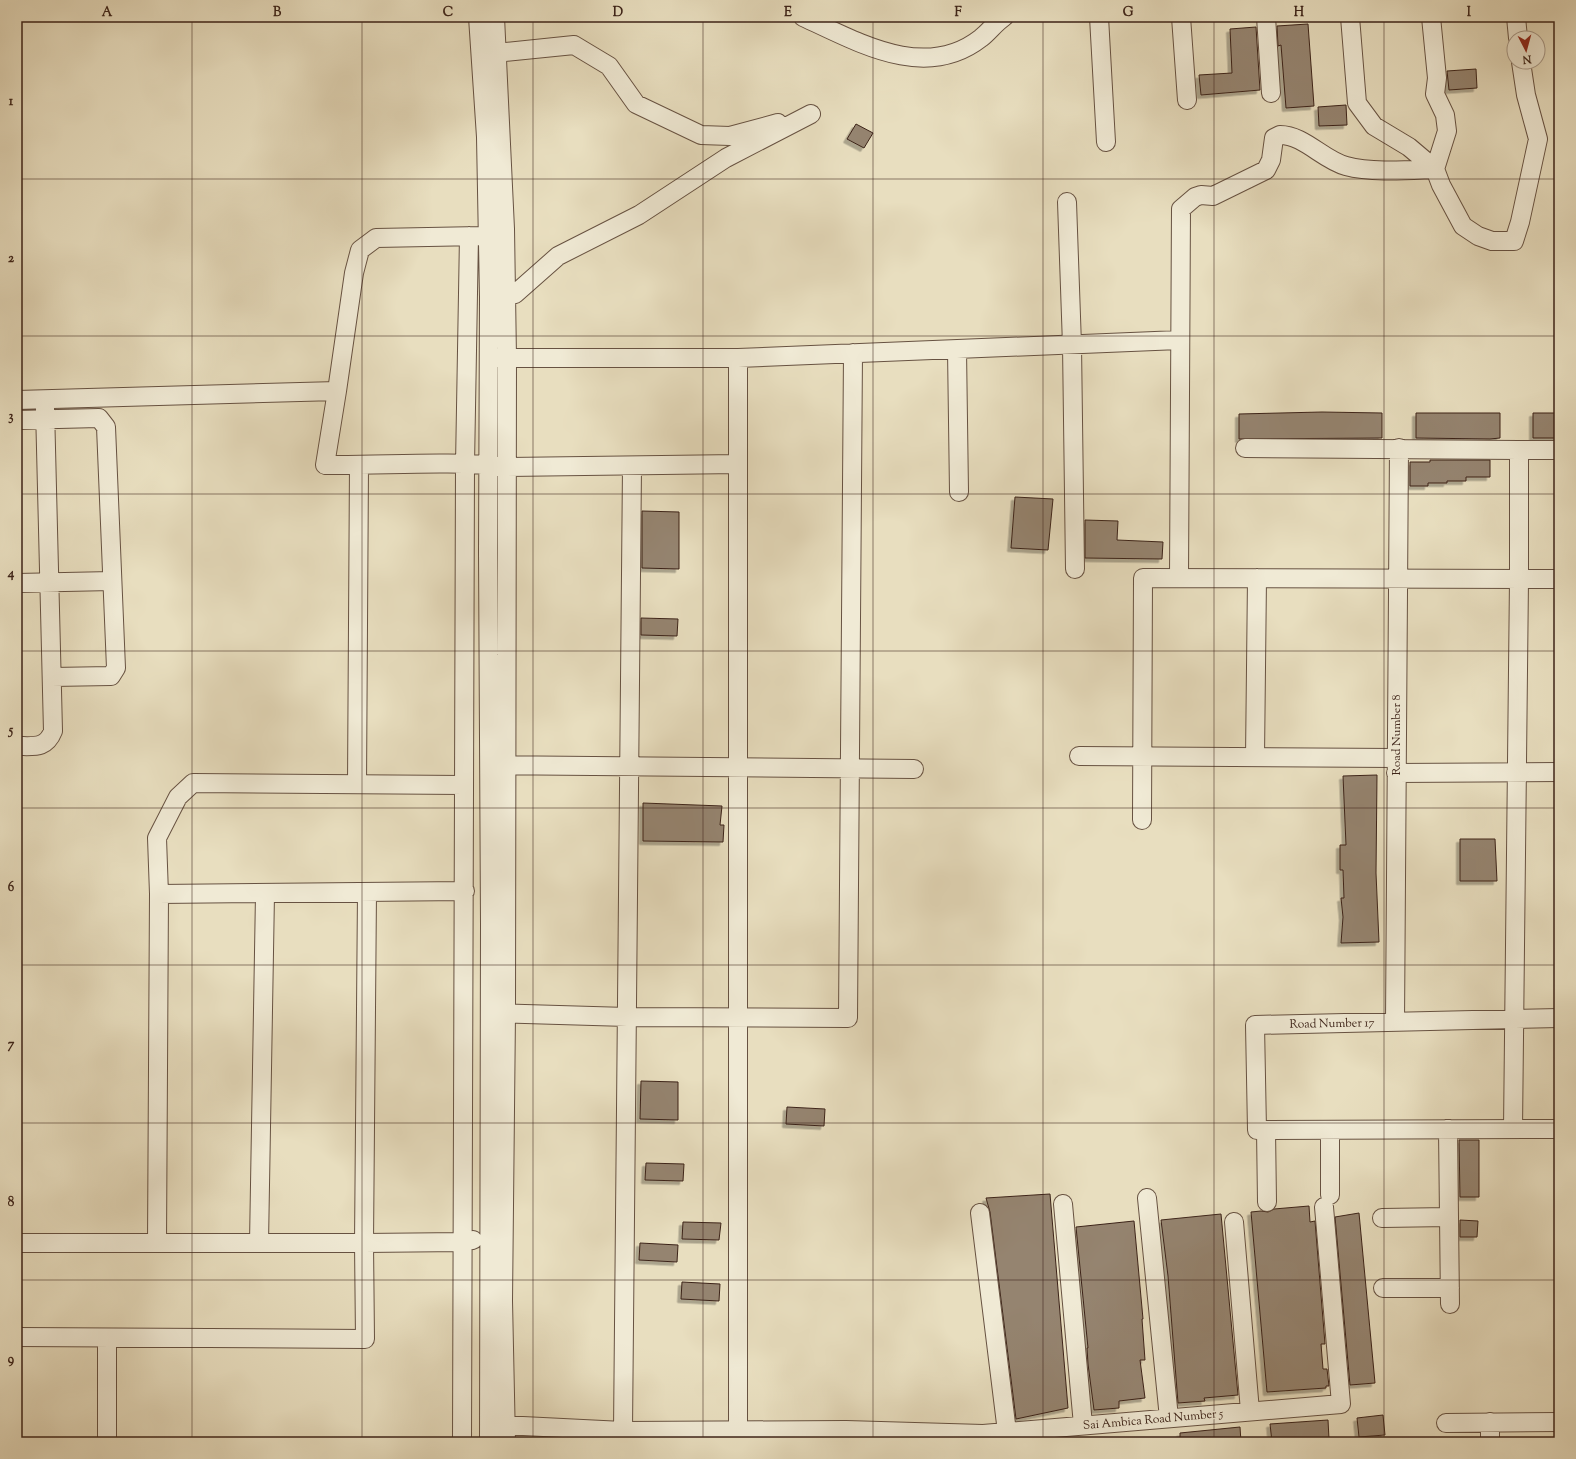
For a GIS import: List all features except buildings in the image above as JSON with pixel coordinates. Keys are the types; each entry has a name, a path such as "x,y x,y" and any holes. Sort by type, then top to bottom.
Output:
{"street":[{"path":"478,17 486,137 488,236 507,358 506,467 497,765"},
{"path":"489,1442 496,1236 498,1013 497,765 488,465 489,358 498,297 505,229 495,17"},
{"path":"803,17 872,49 903,56 940,58 981,38 1004,17"},
{"path":"1099,17 1106,142"},
{"path":"1181,17 1186,100"},
{"path":"1266,17 1271,93"},
{"path":"1350,17 1357,103 1374,126 1409,147 1435,169 1441,185 1463,226 1478,236 1492,241 1514,241 1520,222 1538,139 1526,95 1522,70"},
{"path":"1431,17 1437,78 1435,94 1445,116 1447,131 1435,169"},
{"path":"1516,17 1517,30"},
{"path":"496,53 574,45 609,66 636,104 700,135 730,136 811,114 726,158 639,215 558,256 515,294 498,297"},
{"path":"1179,578 1179,340 1181,209 1195,197 1201,195 1213,196 1266,170 1271,160 1274,138 1276,136 1284,135 1298,140 1328,158 1346,166 1396,171 1435,169"},
{"path":"1066,202 1072,345 1075,570"},
{"path":"462,1442 465,891 465,465 468,236"},
{"path":"488,236 376,238 360,250 354,273 325,465 632,467 738,464"},
{"path":"489,358 738,358 1179,340"},
{"path":"958,350 959,492"},
{"path":"498,1013 848,1018 853,353"},
{"path":"738,358 738,1430"},
{"path":"17,400 337,391"},
{"path":"17,746 41,745 47,742 53,731 44,399"},
{"path":"17,420 99,418 106,427 116,668 111,676 52,677"},
{"path":"1245,448 1559,450"},
{"name":"Road Number 8","path":"1395,1022 1399,448"},
{"path":"1513,1129 1519,450"},
{"path":"357,784 359,465"},
{"path":"623,1431 632,467"},
{"path":"1142,820 1144,578 1559,579"},
{"path":"1255,757 1257,578"},
{"path":"17,582 112,581"},
{"path":"1079,756 1255,757 1517,772 1559,772"},
{"path":"497,765 914,768"},
{"path":"157,1243 159,894 157,838 178,796 193,783 464,785"},
{"path":"159,894 465,891"},
{"path":"17,1337 365,1339 364,1243 367,892"},
{"path":"259,1243 265,894"},
{"name":"Road Number 17","path":"1261,1130 1255,1025 1559,1018"},
{"path":"1383,1288 1450,1296 1448,1129"},
{"path":"1267,1202 1261,1130 1559,1129"},
{"name":"Sai Ambica Road Number 5","path":"505,1433 738,1430 846,1436 983,1434 1340,1404 1327,1201 1330,1130"},
{"path":"1147,1198 1169,1418"},
{"path":"1063,1204 1083,1425"},
{"path":"980,1213 1007,1432"},
{"path":"1382,1218 1449,1217"},
{"path":"1234,1222 1250,1411"},
{"path":"17,1243 462,1242 496,1236"},
{"path":"496,1236 505,1433"},
{"path":"107,1442 108,1338"},
{"path":"1490,1422 1490,1442"},
{"path":"1446,1423 1559,1422"}]}
